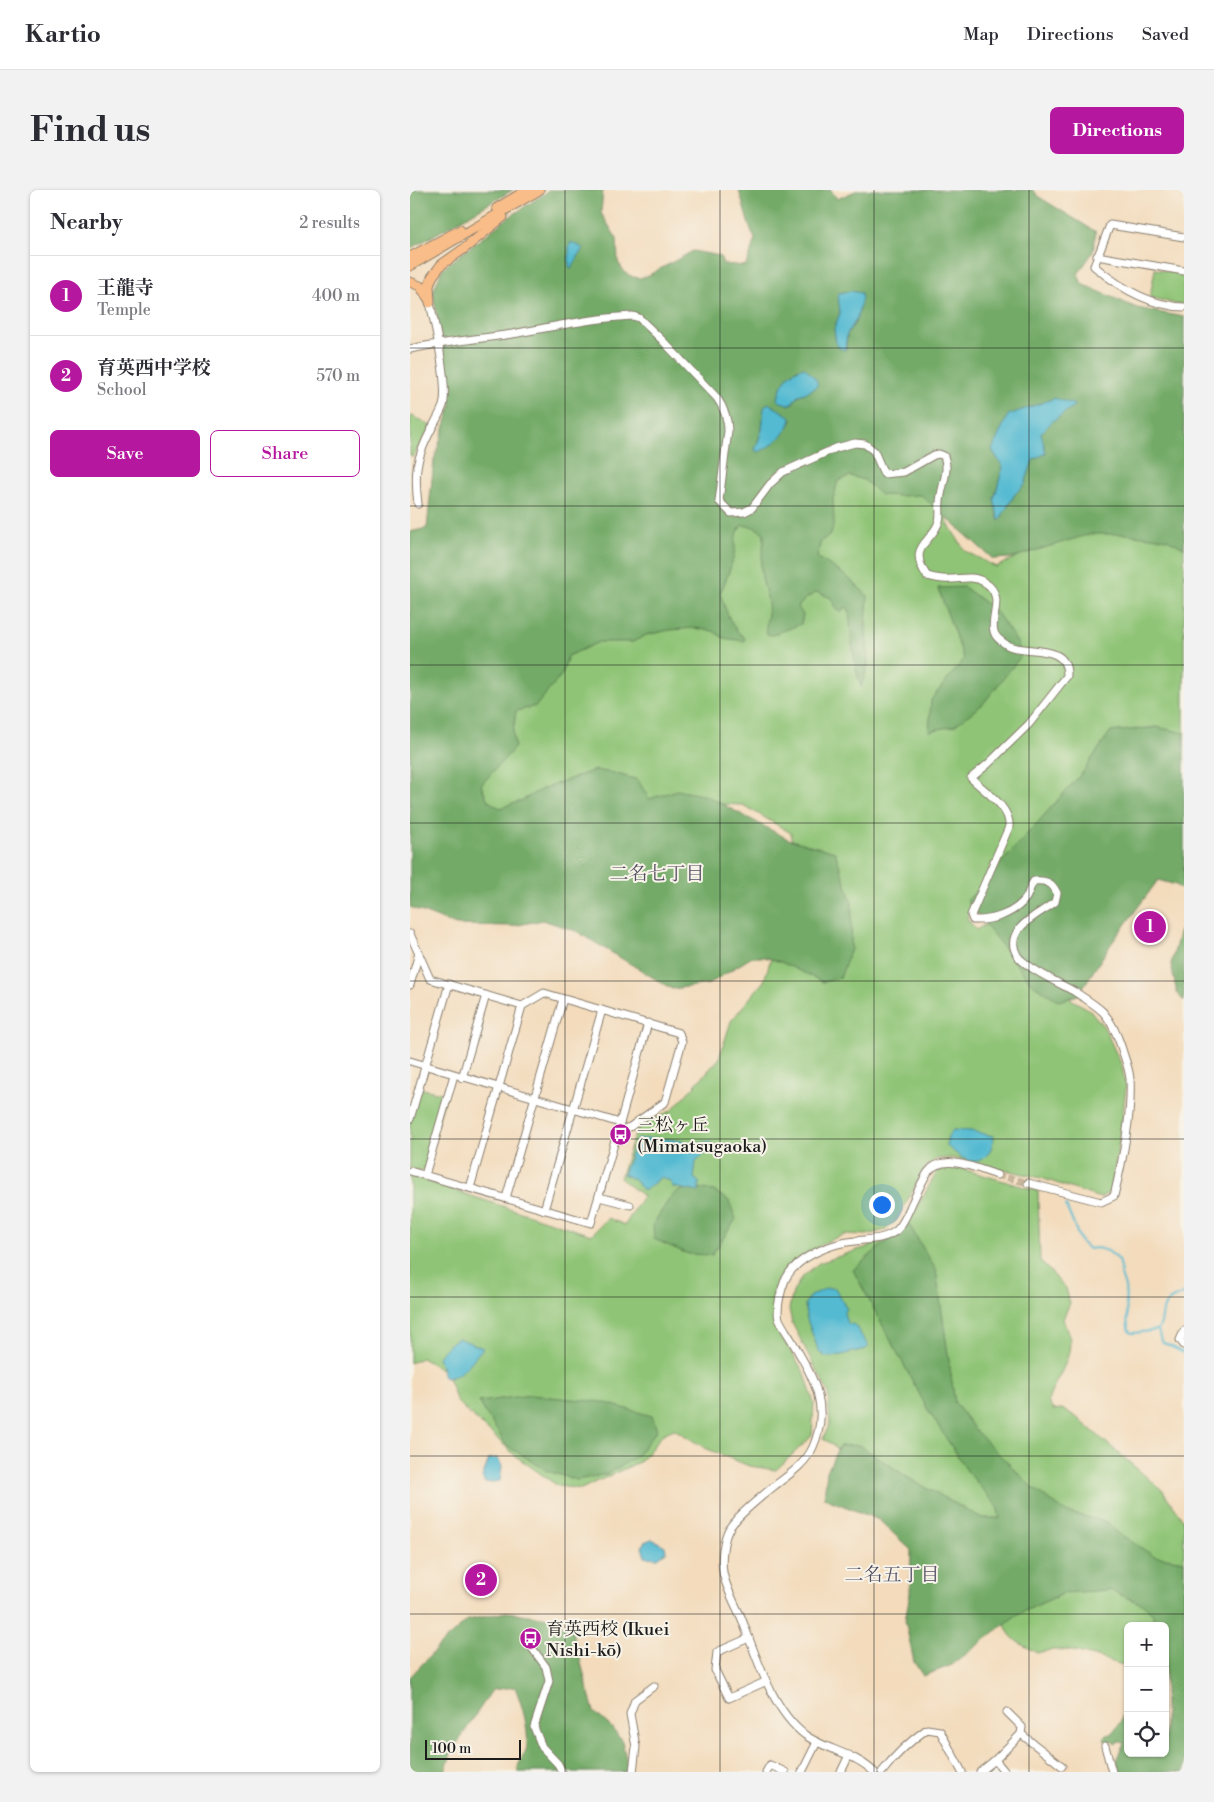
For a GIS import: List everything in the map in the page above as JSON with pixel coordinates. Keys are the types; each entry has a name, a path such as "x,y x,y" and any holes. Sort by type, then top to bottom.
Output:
{"main road":[{"path":"410,257 474,223 527,190"},
{"path":"410,266 539,190"},
{"path":"430,303 429,286 432,277 441,265 465,248 521,201"},
{"path":"410,282 420,286 430,303"}],"street":[{"path":"1184,237 1110,225 1094,266 1137,296 1155,303 1184,308"},
{"path":"1097,256 1184,271"},
{"path":"418,504 415,483 417,462 420,451 444,405 444,382 439,343 430,303"},
{"path":"410,349 439,343 488,338 590,320 633,316 639,318 717,398 723,407 728,422 728,431 719,501 731,513 744,512 752,508 770,484 783,472 836,448 855,443 865,444 874,451 884,474 904,472 934,455 944,456 947,463 939,503 939,522 921,549 921,565 924,571 927,576 942,579 969,578 982,580 993,590 996,597 992,628 998,638 1009,646 1039,650 1055,655 1062,659 1068,670 1068,676 1029,724 971,778 1000,805 1010,820 1010,827 971,914 973,920 1000,917 1027,896 1034,880 1044,880 1052,885 1057,893 1055,902 1021,926 1015,937 1018,955 1026,964 1074,992 1102,1012 1109,1020 1118,1039 1130,1079 1129,1108 1121,1167 1114,1196 1101,1202 1028,1183"},
{"path":"410,934 430,979 522,1006"},
{"path":"410,985 419,953"},
{"path":"410,1119 449,984"},
{"path":"470,1188 522,1006 544,993 678,1033 682,1042 665,1102 630,1127 617,1131"},
{"path":"425,1176 486,995"},
{"path":"506,1198 563,999"},
{"path":"544,1210 602,1010"},
{"path":"410,1171 592,1223 648,1023"},
{"path":"410,1061 620,1123"},
{"path":"410,1082 419,1085"},
{"path":"874,1772 849,1755 806,1736 788,1718 767,1681 723,1573 724,1544 731,1526 770,1489 791,1474 812,1449 816,1439 821,1415 821,1402 817,1388 779,1318 779,1305 785,1280 798,1264 824,1249 843,1243 866,1241 886,1236 898,1229 928,1172 935,1166 951,1162 998,1175"},
{"path":"599,1197 630,1205"},
{"path":"1184,1331 1180,1340 1184,1345"},
{"path":"750,1638 717,1652 715,1670 729,1698 767,1681"},
{"path":"532,1648 546,1667 549,1681 534,1727 542,1747 558,1764 562,1772"},
{"path":"633,1772 636,1747 630,1714 635,1700 654,1686"},
{"path":"980,1772 996,1760 1021,1734 1022,1726 1007,1712"},
{"path":"882,1772 906,1746 927,1729 940,1731 962,1772"},
{"path":"1021,1734 1062,1766"},
{"path":"802,1772 817,1742"},
{"path":"1105,1746 1112,1772"},
{"path":"841,1772 849,1755"},
{"path":"996,1760 1005,1772"},
{"path":"766,1772 770,1765 785,1772"}],"green space":[{"path":"410,190 513,190 410,249"},
{"path":"550,190 603,190 601,213 617,239 618,262 625,273 640,278 693,251 720,256 723,264 745,266 755,239 739,190 831,190 837,199 858,190 1033,190 1039,197 1096,232 1093,252 1078,274 1082,284 1137,308 1184,317 1184,548 1167,539 1126,534 1090,534 1011,558 993,559 921,495 881,495 864,480 850,476 838,481 833,499 834,522 831,535 821,541 817,557 846,576 868,596 866,624 868,666 861,687 854,658 849,609 845,607 842,612 838,611 831,598 817,592 805,599 798,607 803,615 801,624 772,635 767,634 768,607 761,569 764,533 754,527 742,525 736,537 730,570 720,593 729,618 745,638 744,641 724,638 713,631 695,628 670,630 646,635 633,642 599,642 568,656 562,674 536,706 516,711 513,733 515,747 481,785 488,801 500,808 521,801 542,789 595,770 638,780 649,799 677,790 707,796 788,839 835,852 852,903 851,949 840,978 823,982 781,962 764,957 752,957 709,984 672,989 576,931 543,920 513,926 456,925 410,907 410,532 427,528 434,460 451,406 433,292 442,269 505,220","holes":["851,291 859,310 855,323 847,334 846,349 836,343 834,329 840,313 839,293","799,368 815,388 799,395 792,404 778,400 784,381","1055,398 1053,421 1041,433 1025,484 1015,494 999,521 994,499 1003,467","764,408 792,420 786,431 777,440 767,447 755,450 762,430"]},
{"path":"1155,269 1184,274 1184,304 1175,304 1150,297"},
{"path":"410,415 431,426 413,457 410,455"},
{"path":"864,452 936,472 947,522 965,551 996,567 1057,537 1139,518 1184,537 1184,748 1016,865 992,863 967,918 976,930 1002,915 1022,971 1090,1010 1104,1027 1122,1066 1126,1088 1111,1191 1100,1198 1041,1178 952,1158 936,1159 925,1168 896,1221 885,1230 867,1235 847,1234 830,1240 798,1259 783,1274 773,1305 776,1328 805,1374 814,1403 812,1436 776,1470 749,1466 705,1448 674,1429 663,1434 641,1461 581,1489 558,1486 517,1457 457,1402 446,1372 422,1358 410,1363 410,1176 591,1235 608,1218 625,1225 643,1196 620,1178 637,1128 672,1110 719,1059 731,1021 764,981 794,883 791,833 743,805 665,802 507,821 475,787 509,720 581,639 724,532"},
{"path":"964,587 996,611 1018,644 1021,656 983,704 954,726 929,731 931,700 964,659 938,588"},
{"path":"1157,727 1184,733 1184,891 1176,885 1158,880 1111,944 1078,995 1059,1001 1031,983 967,901 1083,772 1110,732"},
{"path":"1184,915 1184,1001 1177,994 1171,964"},
{"path":"418,1088 446,1094 424,1170 421,1171 410,1168 410,1119"},
{"path":"952,1166 1038,1191 1040,1261 1066,1288 1070,1303 1063,1319 1070,1339 1069,1351 1048,1402 1053,1410 1062,1409 1075,1416 1163,1491 1184,1521 1184,1680 1169,1637 1169,1622 1124,1622 1124,1665 1072,1651 1049,1650 1037,1653 1018,1642 1007,1629 1003,1613 844,1456 823,1439 830,1423 828,1392 792,1323 789,1309 793,1292 802,1277 819,1263 882,1242 908,1223 937,1172"},
{"path":"691,1187 714,1191 729,1201 736,1219 712,1255 688,1254 654,1239 653,1224 670,1198 677,1192"},
{"path":"908,1223 936,1270 955,1403 976,1431 1032,1487 1066,1512 1107,1522 1118,1533 1154,1556 1184,1561 1184,1772 1119,1772 1117,1758 1124,1743 1124,1757 1169,1757 1169,1622 1154,1622 1153,1614 1144,1605 1110,1590 1064,1593 1018,1614 952,1665 923,1676 914,1662 905,1620 910,1594 911,1550 879,1520 824,1498 827,1471 839,1446 859,1445 912,1480 982,1518 1000,1518 997,1506 968,1472 928,1410 853,1270"},
{"path":"530,1395 602,1402 652,1416 657,1430 636,1457 607,1474 577,1480 547,1471 506,1445 479,1402"},
{"path":"506,1612 549,1618 572,1629 594,1712 610,1726 622,1741 627,1763 625,1772 518,1772 518,1765 527,1746 527,1731 515,1687 492,1690 452,1751 445,1772 410,1772 410,1677 442,1643 468,1620"},
{"path":"1124,1713 1124,1743 1118,1741 1116,1744 1111,1741 1107,1742 1104,1739 1106,1735 1112,1734"}],"water":[{"path":"571,242 583,248 572,268 569,267 569,247"},
{"path":"851,291 861,293 862,298 857,318 847,334 845,350 839,348 836,343 834,329 840,313 838,294"},
{"path":"804,367 816,379 818,385 810,391 799,395 790,405 778,401 780,390 785,380 793,372"},
{"path":"1055,398 1075,405 1053,421 1041,433 1046,453 1033,460 1025,484 1015,494 999,521 994,499 1003,467 992,450 1008,415"},
{"path":"768,403 791,417 790,422 788,428 779,438 758,452 755,450 762,430 764,408"},
{"path":"953,1130 971,1131 993,1136 987,1155 977,1161 960,1157 946,1145 948,1136"},
{"path":"659,1138 700,1143 711,1141 708,1151 696,1162 694,1178 699,1182 699,1192 673,1187 670,1181 661,1177 644,1191 633,1179 623,1174 637,1139"},
{"path":"827,1288 835,1288 847,1309 844,1313 847,1323 855,1325 869,1346 866,1349 833,1357 826,1357 819,1352 806,1317 805,1304 810,1296"},
{"path":"458,1338 483,1348 462,1371 446,1378 444,1377 438,1357 448,1345"},
{"path":"497,1458 502,1466 500,1481 485,1483 482,1477 489,1459"},
{"path":"652,1539 665,1546 666,1552 658,1558 645,1557 642,1547 644,1542"}],"waterway":[{"path":"1066,1206 1081,1242 1089,1249 1097,1248 1108,1251 1118,1259 1125,1287 1128,1329 1131,1333 1158,1330"},
{"path":"1184,1293 1167,1303 1158,1330 1161,1341 1184,1353"}],"tunnel":[{"path":"997,1175 1028,1183"}],"place":[{"name":"王龍寺","path":"1150,927"},
{"name":"三松ヶ丘 (Mimatsugaoka)","path":"621,1135"},
{"name":"育英西中学校","path":"481,1580"},
{"name":"育英西校 (Ikuei Nishi-kō)","path":"530,1639"}],"district":[{"name":"二名七丁目","path":"657,874"},
{"name":"二名五丁目","path":"892,1575"}]}
